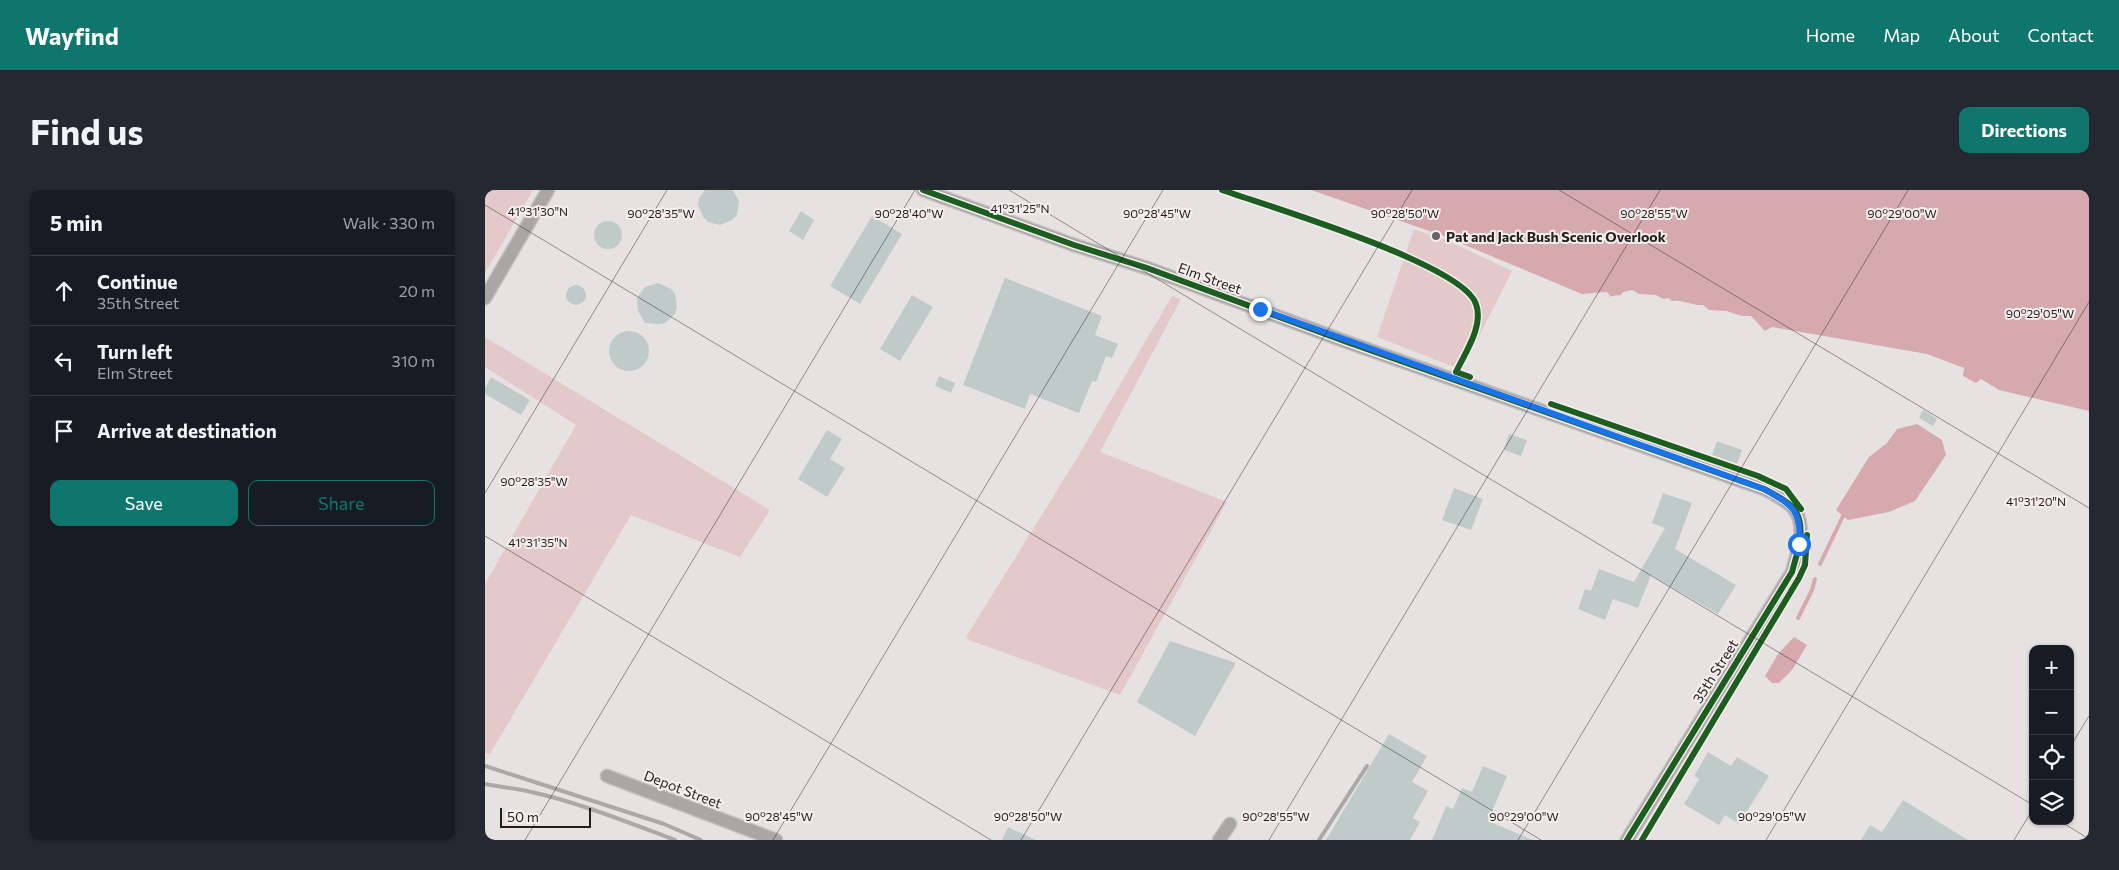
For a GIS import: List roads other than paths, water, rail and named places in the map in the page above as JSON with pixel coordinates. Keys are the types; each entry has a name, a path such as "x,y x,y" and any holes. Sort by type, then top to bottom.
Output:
{"street":[{"path":"485,298 548,190"},
{"name":"Elm Street","path":"923,190 1147,268 1347,342 1764,489 1794,509"},
{"name":"35th Street","path":"1627,840 1792,572 1801,526 1794,509"},
{"name":"Depot Street","path":"607,776 775,840"},
{"path":"1219,840 1230,824"}],"waterway":[{"path":"1820,564 1843,516"},
{"path":"1798,618 1812,590 1815,579"}],"railway":[{"path":"485,766 664,824 701,840"},
{"path":"1319,840 1367,766"},
{"path":"485,784 527,791 565,801 675,840"}],"place":[{"name":"Pat and Jack Bush Scenic Overlook","path":"1436,236"}]}
